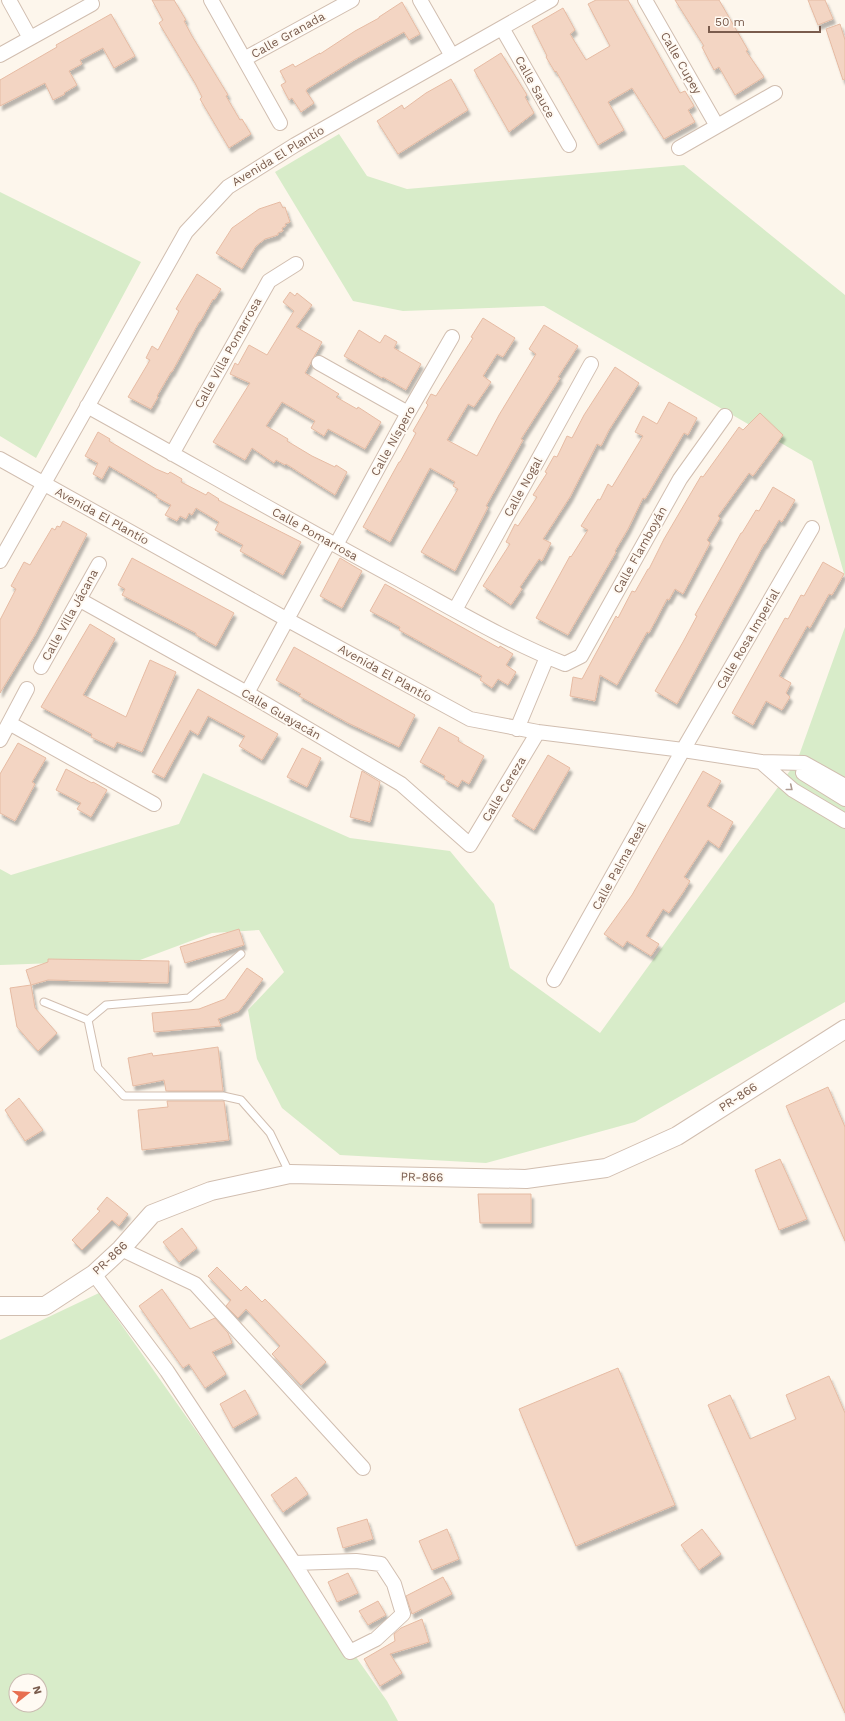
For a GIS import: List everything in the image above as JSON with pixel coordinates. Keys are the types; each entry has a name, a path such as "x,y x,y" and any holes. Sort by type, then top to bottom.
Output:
{"street":[{"path":"9,0 30,38"},
{"path":"211,0 280,122"},
{"name":"Calle Granada","path":"244,59 352,0"},
{"path":"420,0 452,56"},
{"name":"Avenida El Plantío","path":"44,484 186,232 228,187 295,145 551,0"},
{"name":"Calle Cupey","path":"645,0 717,126"},
{"path":"0,55 92,4"},
{"name":"Calle Sauce","path":"502,28 569,145"},
{"path":"679,148 775,93"},
{"name":"Calle Villa Pomarrosa","path":"172,454 269,280 296,264"},
{"name":"Calle Níspero","path":"247,693 286,619 332,544 452,337"},
{"path":"319,363 408,413"},
{"name":"Calle Nogal","path":"455,610 592,364"},
{"name":"Calle Pomarrosa","path":"87,406 332,544 455,610 547,656"},
{"name":"Calle Flamboyán","path":"547,656 565,664 581,656 680,479 725,416"},
{"name":"Avenida El Plantío","path":"0,459 286,619 470,719 517,729 683,750 761,762 804,763 845,786"},
{"path":"0,562 44,484"},
{"name":"Calle Rosa Imperial","path":"683,750 812,528"},
{"name":"Calle Villa Jácana","path":"41,667 99,564"},
{"name":"Calle Guayacán","path":"80,600 247,693 401,784 470,845"},
{"path":"517,729 547,656"},
{"path":"0,740 27,689"},
{"path":"9,722 154,804"},
{"name":"Calle Cereza","path":"470,845 538,732"},
{"name":"Calle Palma Real","path":"554,980 683,750"},
{"path":"761,762 793,790 845,821"},
{"path":"786,762 845,799"},
{"name":"PR-866","path":"0,1306 45,1306 94,1274 121,1249 152,1214 211,1191 290,1174 526,1179 606,1168 677,1136 845,1029"},
{"path":"121,1249 195,1284 363,1468"},
{"path":"94,1274 167,1371 294,1563 350,1652 376,1639 403,1614 394,1584 381,1564 356,1561 294,1563"}],"lane":[{"path":"88,1020 106,1004 189,998 241,954"},
{"path":"44,1002 88,1020"},
{"path":"88,1020 98,1068 124,1096 223,1096 241,1100 270,1133 290,1174"}],"green space":[{"path":"339,134 367,176 407,189 684,165 845,295 845,577 812,461 544,306 403,311 353,301 275,172"},
{"path":"0,192 141,262 36,458 0,436"},
{"path":"845,627 845,1002 635,1122 486,1163 340,1155 282,1108 257,1059 248,1010 284,972 259,930 212,933 140,960 0,965 0,869 11,875 179,824 203,773 350,838 450,851 494,904 510,968 600,1033 797,761"},
{"path":"99,1293 387,1701 398,1721 0,1721 0,1340"}],"building":[{"path":"152,0 174,0 186,20 184,21 192,36 228,95 226,96 240,120 242,119 251,134 229,148 200,99 202,97 195,83 159,23 163,20"},
{"path":"596,0 628,0 680,93 685,91 694,106 688,110 695,122 664,139 632,88 608,102 624,130 598,145 556,71 555,72 546,57 547,56 532,26 563,8 575,30 570,34 586,60 610,46 588,4"},
{"path":"675,0 719,0 748,50 746,51 764,77 735,95 719,67 714,70 702,47 704,46"},
{"path":"808,0 825,0 833,19 818,25"},
{"path":"402,2 420,34 409,40 404,32 307,89 306,91 314,103 301,112 292,98 289,100 281,85 286,82 280,71 293,64 295,67 320,54"},
{"path":"111,14 135,56 114,68 103,48 80,60 82,64 69,71 77,85 64,93 65,94 53,100 45,83 0,106 0,80 57,47 56,45"},
{"path":"840,24 845,40 845,79 843,80 826,29"},
{"path":"501,53 527,95 525,97 534,113 509,132 474,70"},
{"path":"451,79 468,110 398,154 377,121 402,105 404,109 426,93"},
{"path":"280,202 283,208 285,207 290,222 285,224 286,226 282,228 283,231 278,233 278,235 265,239 256,246 242,269 216,253 232,228 259,209"},
{"path":"197,274 221,289 199,322 151,409 128,397 150,360 146,358 152,346 158,350 179,311 176,309"},
{"path":"290,292 295,296 297,293 312,305 296,327 322,342 305,373 339,394 336,397 357,409 358,407 381,422 365,449 328,429 324,436 311,428 315,421 282,402 266,426 312,456 335,467 336,465 347,472 335,495 286,464 285,465 276,460 274,463 252,448 245,460 213,442 250,383 230,374 235,363 238,365 249,345 267,355 294,311 283,302"},
{"path":"483,318 515,338 503,357 497,354 483,376 491,382 474,407 468,404 447,440 477,456 499,415 536,354 529,349 544,325 578,346 558,377 560,378 521,439 523,440 486,506 488,507 455,571 421,552 458,489 453,486 455,482 430,468 390,542 363,527 416,433 413,431 428,405 426,403 431,394 436,396 473,338 471,337"},
{"path":"359,330 380,343 385,335 397,342 394,348 421,364 406,390 344,356"},
{"path":"615,367 639,383 609,430 601,446 597,444 570,497 543,539 551,543 542,561 539,559 520,587 522,589 511,605 483,586 510,544 506,542 515,524 518,526 537,497 533,495 547,473 545,472 554,456 557,457 567,436 572,438 584,415"},
{"path":"669,402 697,418 688,435 684,433 645,499 643,498 628,529 615,551 616,552 568,635 536,618 570,556 571,557 588,530 581,526 598,499 600,500 608,484 612,487 643,436 635,432 643,416 657,424"},
{"path":"760,413 783,435 753,476 749,473 718,516 720,518 707,540 710,543 683,594 675,589 669,600 667,599 649,633 647,632 617,685 600,675 595,701 570,696 573,677 582,679 616,616 618,618 632,591 635,592 649,569 664,539 701,476 703,477 739,427 743,430"},
{"path":"98,432 110,439 109,441 156,469 168,474 170,472 182,479 181,482 206,495 208,492 219,499 218,500 301,542 283,575 240,551 243,545 215,530 219,522 196,508 192,515 189,513 186,519 180,516 177,521 165,515 171,505 156,497 157,495 109,466 102,479 93,474 98,463 85,456"},
{"path":"773,487 795,500 782,522 779,520 764,544 677,704 655,691 697,616 695,615 741,533 756,510 759,511"},
{"path":"63,521 87,534 35,635 0,693 0,620 16,589 11,586 24,562 30,565 52,528 55,530 57,526 60,527"},
{"path":"132,558 234,613 216,646 196,635 196,633 122,595 125,589 118,585"},
{"path":"340,558 362,571 342,608 320,596"},
{"path":"823,562 844,574 832,595 829,594 810,628 807,626 779,676 791,683 786,693 790,697 782,710 766,701 753,725 732,713 785,618 788,619 801,595 804,596"},
{"path":"385,584 499,648 500,646 513,654 506,665 516,672 508,685 498,679 492,688 480,680 482,676 399,630 400,627 370,611"},
{"path":"90,624 115,639 83,695 126,717 150,660 176,672 142,752 117,742 114,748 91,737 92,734 41,707"},
{"path":"294,647 415,715 399,747 348,723 299,696 301,694 276,680"},
{"path":"198,689 278,734 262,760 239,746 245,736 208,716 198,735 190,730 164,778 152,772"},
{"path":"439,727 459,738 458,741 484,756 469,784 462,780 458,787 444,779 445,776 420,762"},
{"path":"18,743 46,758 32,782 35,784 15,821 0,813 0,774"},
{"path":"302,748 321,758 307,787 287,777"},
{"path":"548,755 570,768 534,830 512,816"},
{"path":"66,769 107,790 91,817 77,809 81,803 56,790"},
{"path":"362,771 380,782 370,822 350,817"},
{"path":"703,771 721,781 707,806 733,822 719,848 708,840 684,877 690,881 684,891 669,913 663,909 646,936 659,944 651,956 627,941 623,947 604,934 632,895"},
{"path":"239,929 244,945 185,963 180,947"},
{"path":"48,959 169,961 168,983 48,980 31,985 26,970 48,962"},
{"path":"247,968 263,979 239,1011 218,1019 221,1026 154,1032 152,1013 199,1009 225,999"},
{"path":"31,985 35,1008 57,1033 38,1051 17,1027 10,988"},
{"path":"218,1047 223,1091 166,1091 164,1080 133,1086 128,1058 152,1053 153,1056"},
{"path":"828,1087 845,1127 845,1241 786,1106"},
{"path":"19,1098 43,1130 25,1141 5,1110"},
{"path":"167,1101 224,1101 229,1140 142,1150 138,1110 168,1107"},
{"path":"780,1159 807,1219 779,1230 755,1170"},
{"path":"478,1194 531,1194 531,1223 480,1223"},
{"path":"107,1197 128,1214 119,1226 112,1220 82,1250 72,1240 100,1211 97,1209"},
{"path":"182,1228 197,1248 179,1262 163,1242"},
{"path":"217,1267 241,1291 246,1286 262,1302 265,1299 326,1362 301,1385 272,1354 280,1346 246,1309 238,1318 226,1306 231,1300 208,1276"},
{"path":"162,1289 190,1329 215,1318 228,1333 232,1343 212,1352 226,1374 205,1388 189,1364 183,1368 139,1306"},
{"path":"618,1368 675,1505 576,1546 519,1409"},
{"path":"829,1376 845,1413 845,1713 708,1405 730,1395 750,1439 796,1419 786,1395"},
{"path":"245,1390 258,1414 233,1428 220,1404"},
{"path":"296,1477 308,1494 283,1512 271,1495"},
{"path":"367,1519 373,1539 343,1548 337,1528"},
{"path":"447,1529 459,1559 432,1570 419,1541"},
{"path":"702,1529 721,1554 699,1570 681,1545"},
{"path":"348,1573 358,1593 337,1602 328,1582"},
{"path":"443,1577 452,1594 412,1614 406,1596"},
{"path":"378,1601 386,1615 368,1625 359,1611"},
{"path":"422,1619 429,1642 390,1654 402,1673 380,1686 364,1659 395,1641 394,1634 401,1628"}]}
